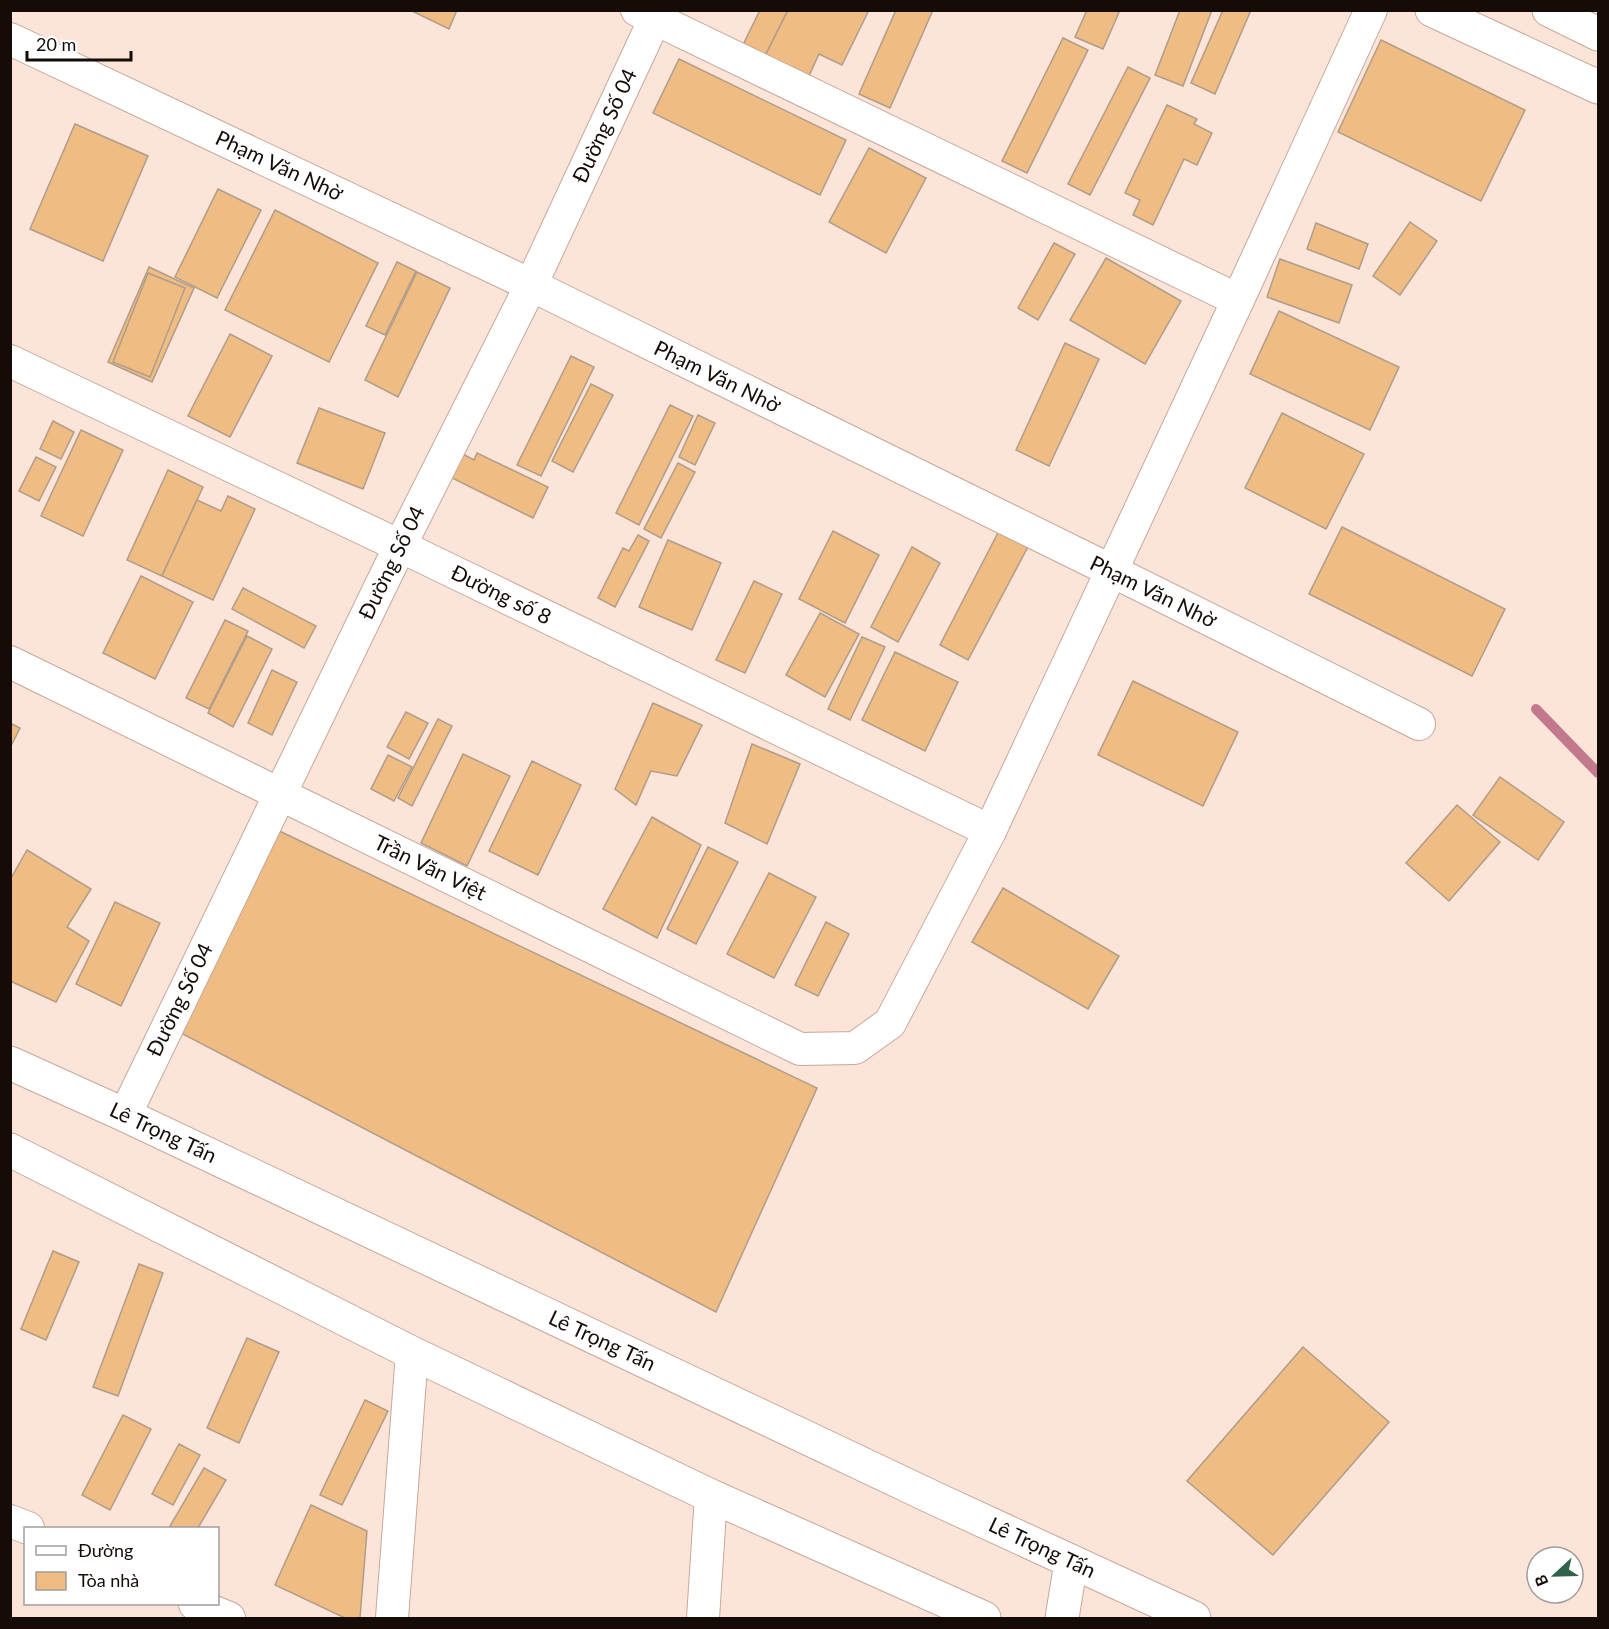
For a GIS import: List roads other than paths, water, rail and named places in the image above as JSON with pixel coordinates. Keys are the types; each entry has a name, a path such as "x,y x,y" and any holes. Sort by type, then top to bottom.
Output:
{"street":[{"path":"990,831 1371,10"},
{"path":"1432,10 1599,87"},
{"path":"1549,10 1599,34"},
{"path":"650,13 1238,300"},
{"name":"Đường Số 04","path":"125,1115 400,546 531,285 650,13"},
{"name":"Phạm Văn Nhờ","path":"10,39 531,285 1419,724"},
{"name":"Đường số 8","path":"10,361 400,546 990,831"},
{"name":"Trần Văn Việt","path":"10,662 800,1048 855,1048 890,1023 990,831"},
{"name":"Lê Trọng Tấn","path":"10,1063 1194,1618"},
{"path":"10,1150 412,1353 711,1496 984,1618"},
{"path":"392,1618 412,1353"},
{"path":"703,1618 711,1496"},
{"path":"10,1521 25,1527"},
{"path":"1062,1618 1071,1562"},
{"path":"197,1605 229,1618"}],"waterway":[{"path":"1536,709 1598,773"}]}
